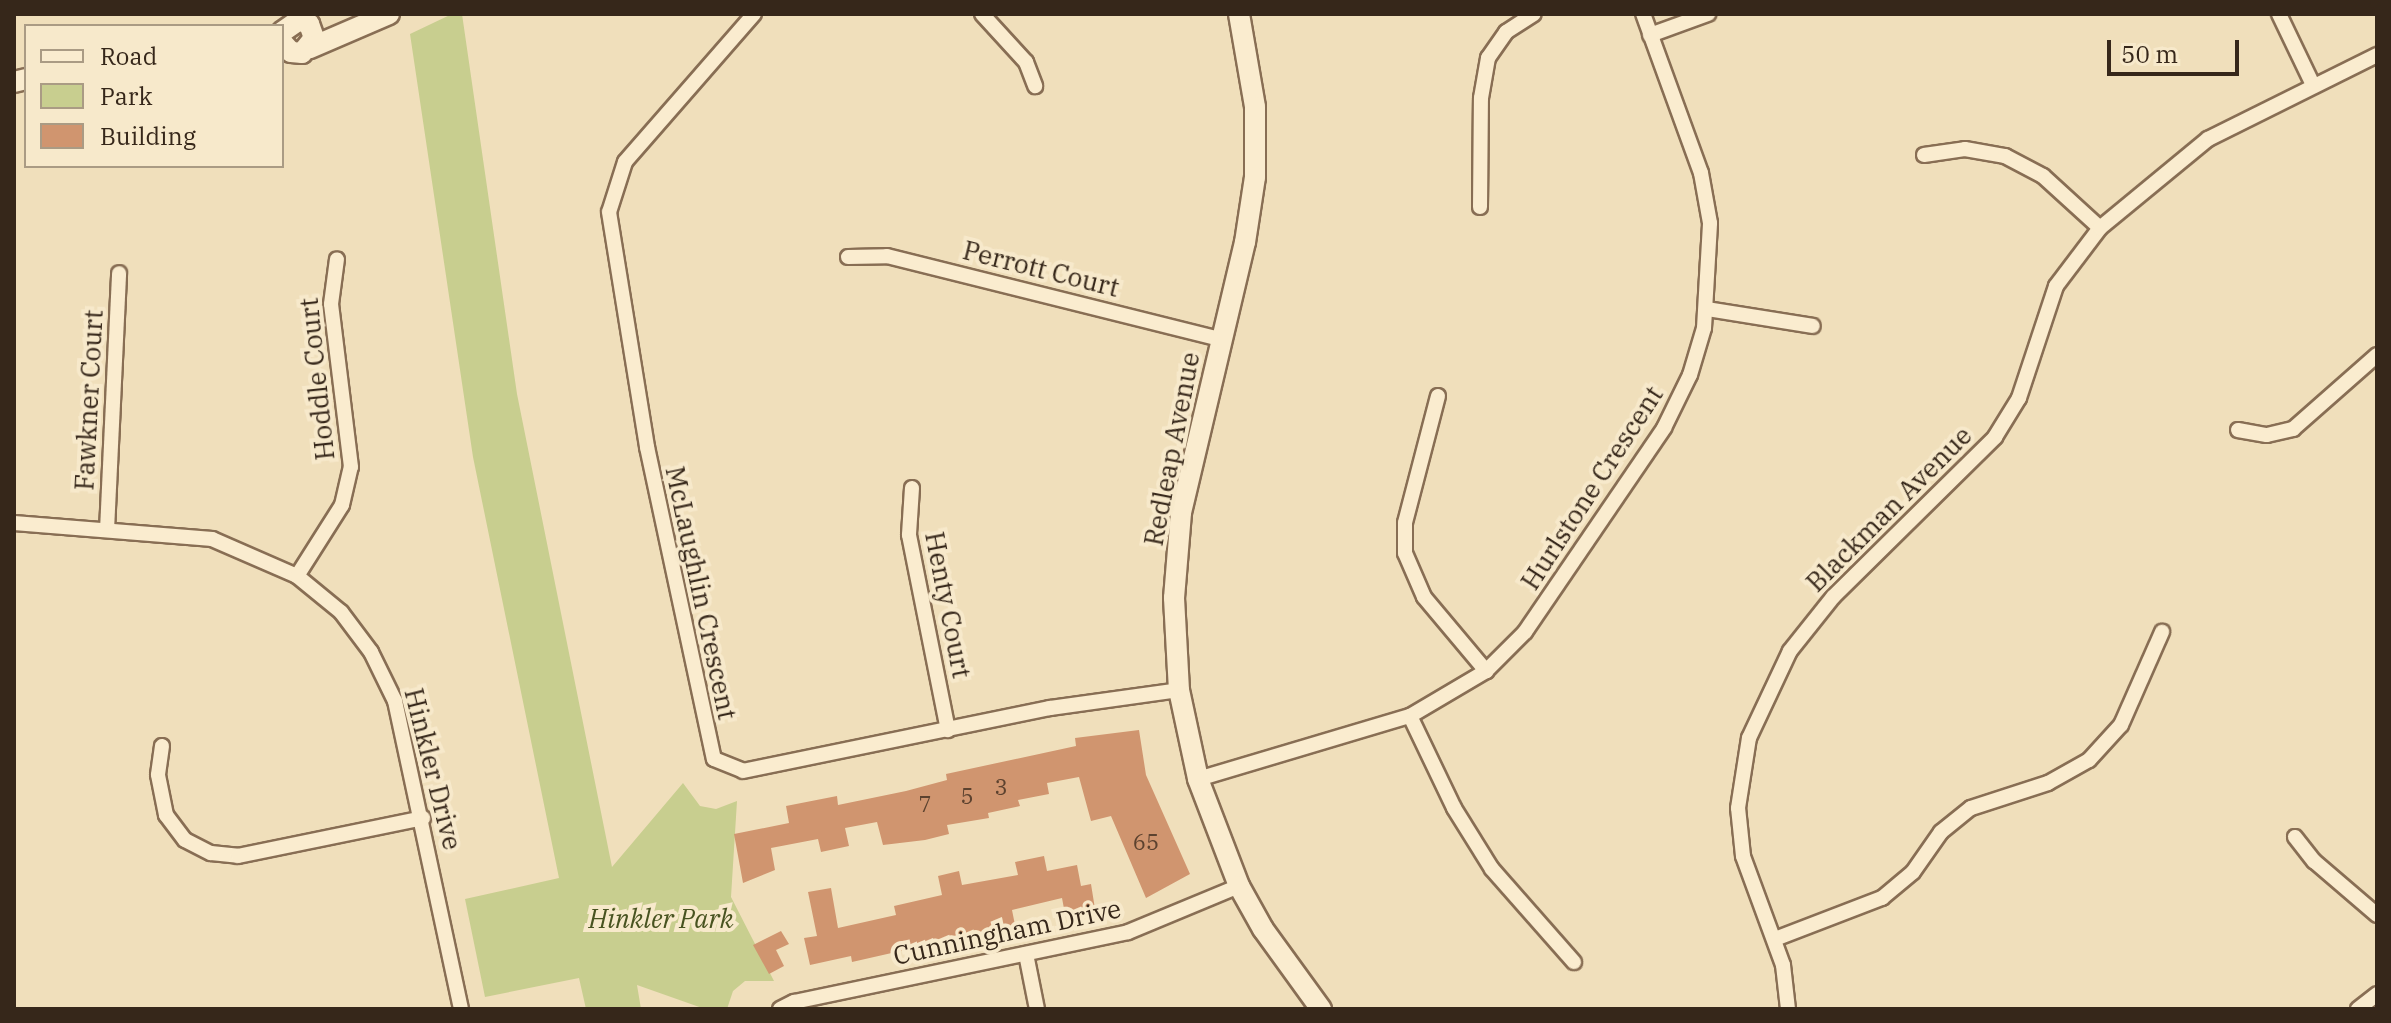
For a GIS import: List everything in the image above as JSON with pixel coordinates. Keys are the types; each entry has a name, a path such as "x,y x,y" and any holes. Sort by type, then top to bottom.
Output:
{"street":[{"path":"294,32 359,25 389,14"},
{"name":"McLaughlin Crescent","path":"754,14 625,162 609,212 647,447 710,751 720,765 743,771 1069,704 1179,690"},
{"path":"982,14 1026,62 1035,86"},
{"name":"Redleap Avenue","path":"1239,14 1255,107 1255,177 1181,513 1174,598 1179,690 1198,779 1239,886 1263,929 1321,1009"},
{"path":"1480,207 1485,67 1506,32 1534,14"},
{"name":"Hurlstone Crescent","path":"1198,779 1410,716 1486,671 1546,603 1664,428 1690,375 1707,309 1711,250 1706,196 1643,14"},
{"path":"1650,35 1708,14"},
{"path":"2279,14 2313,85"},
{"name":"Blackman Avenue","path":"1788,1009 1775,939 1749,881 1738,808 1746,750 1767,692 1790,651 1833,597 1995,437 2023,388 2056,286 2100,228 2208,139 2377,55"},
{"path":"1924,155 1965,149 2005,156 2043,176 2100,228"},
{"name":"Perrott Court","path":"848,257 887,256 1221,339"},
{"name":"Hoddle Court","path":"297,576 342,505 351,467 331,304 337,259"},
{"name":"Fawkner Court","path":"107,530 119,273"},
{"path":"1707,309 1813,326"},
{"path":"2238,430 2267,435 2293,429 2377,355"},
{"path":"1438,396 1405,523 1405,553 1424,597 1486,671"},
{"name":"Henty Court","path":"912,488 909,535 948,730"},
{"name":"Hinkler Drive","path":"14,523 212,539 297,576 341,612 385,677 404,731 461,1009"},
{"path":"1775,939 1882,898 1913,872 1941,832 1971,808 2003,793 2048,783 2089,760 2121,725 2162,632"},
{"path":"1410,716 1454,808 1492,869 1574,962"},
{"path":"162,746 158,775 166,815 185,840 211,853 248,855 423,818"},
{"path":"2295,837 2314,861 2377,915"},
{"name":"Cunningham Drive","path":"780,1009 794,1002 1128,932 1239,886"},
{"path":"1026,954 1037,1009"}],"green space":[{"name":"Hinkler Park","path":"452,14 462,14 517,394 612,867 683,783 700,806 716,809 737,801 731,897 774,981 745,981 733,991 727,1009 705,1009 637,985 641,1009 586,1009 579,978 485,997 465,899 559,878 473,457 410,34"}],"building":[{"path":"1139,730 1146,775 1190,874 1146,898 1111,816 1091,821 1079,777 1047,783 1049,794 1018,800 1020,806 988,813 989,818 947,825 949,834 925,840 883,845 877,822 845,828 849,846 821,852 818,839 771,848 775,870 743,883 734,834 789,823 786,806 837,796 838,805 906,791 947,780 946,774 1076,746 1075,738"},
{"path":"1044,856 1047,871 1077,865 1081,886 1091,884 1095,909 1065,914 1062,898 1012,910 1015,925 852,962 851,956 810,965 804,938 817,936 808,892 831,888 838,928 896,915 894,906 942,895 938,876 959,871 962,885 1018,875 1015,862"},
{"path":"781,931 789,944 776,950 784,966 769,974 753,945"}]}
